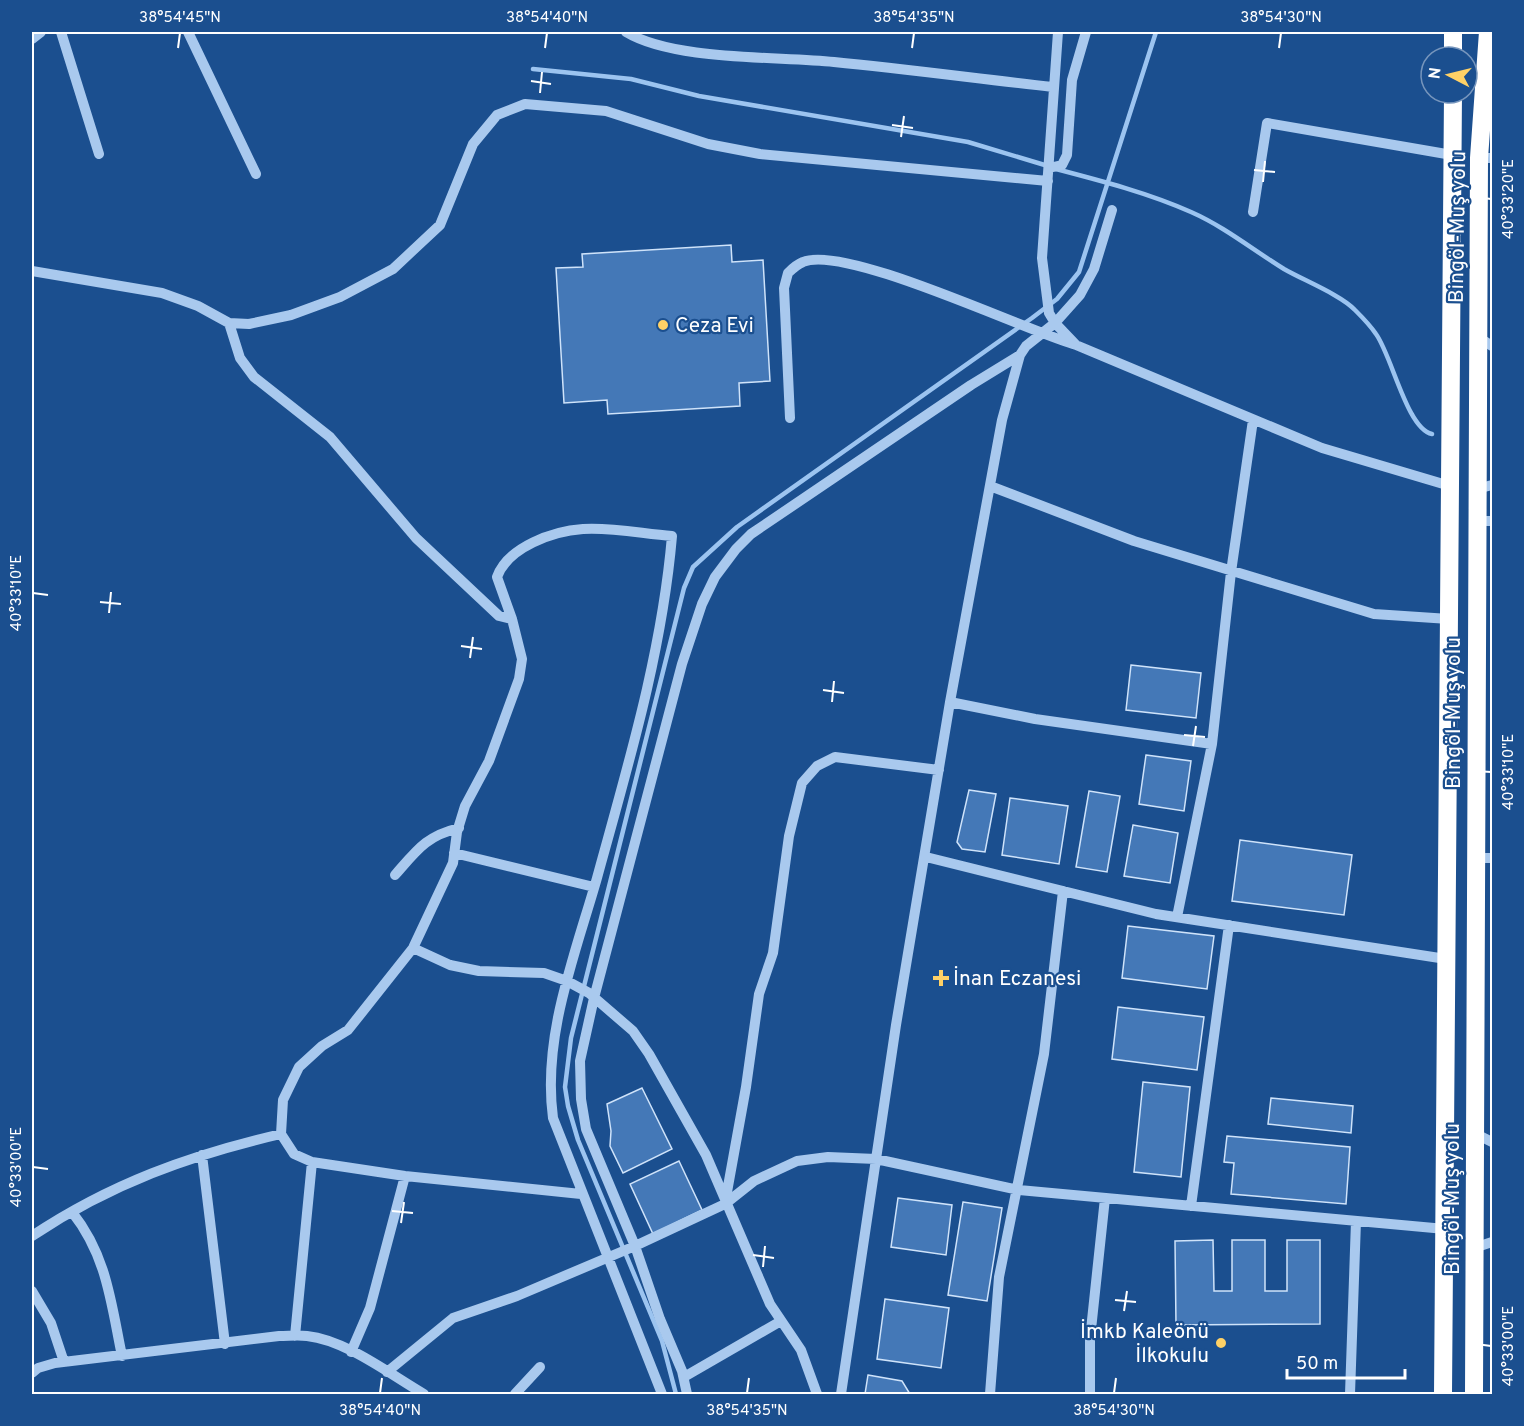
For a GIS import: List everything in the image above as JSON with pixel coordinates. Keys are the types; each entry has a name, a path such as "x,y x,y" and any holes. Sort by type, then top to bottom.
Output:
{"highway":[{"name":"Bingöl-Muş yolu","path":"1474,1395 1474,1133 1484,858 1484,521 1488,339 1486,158 1490,54 1488,32"},
{"name":"Bingöl-Muş yolu","path":"1443,1395 1453,105"}],"street":[{"path":"32,39 40,32"},
{"path":"61,32 99,154"},
{"path":"188,32 256,174"},
{"path":"626,32 660,44 696,51 832,61 1053,87"},
{"path":"1058,32 1042,258 1052,318 1076,345"},
{"path":"32,271 162,293 198,306 229,323 249,324 291,315 339,297 393,269 440,225 473,144 497,115 525,104 606,111 708,144 760,154 1049,176 1065,160 1072,80 1086,32"},
{"path":"1253,212 1267,123 1452,155"},
{"path":"841,1395 896,1025 926,857 950,702 1002,420 1020,355 1026,346 1042,335 1052,318 1080,295 1094,269 1112,210"},
{"path":"790,418 784,288 788,273 804,261 844,262 884,273 1042,335 1076,345 1322,448 1450,486"},
{"path":"229,323 240,358 254,377 330,437 416,538 499,616 512,619"},
{"path":"687,1395 684,1377 586,1129 580,1061 591,995 682,664 702,604 723,565 736,549 767,522 970,385 1020,355"},
{"path":"1177,917 1212,744 1231,572 1253,420"},
{"path":"990,486 1134,541 1374,614 1449,619"},
{"path":"581,1194 405,1176 312,1162 294,1154 281,1134 284,1100 299,1067 322,1046 348,1030 413,948 453,863 465,806 489,762 519,679 522,659 512,619 497,577 503,565 517,551 554,536 583,529 672,536 663,616 646,703 594,887 550,1060 549,1087 553,1118 581,1194 612,1254 662,1395"},
{"path":"950,702 1035,719 1212,744"},
{"path":"725,1204 746,1087 759,994 773,953 789,836 802,783 817,766 835,758 939,770"},
{"path":"395,875 426,840 438,833 459,828"},
{"path":"454,853 594,887"},
{"path":"926,857 1177,917 1446,959"},
{"path":"990,1395 999,1277 1019,1190 1044,1054 1063,891"},
{"path":"1191,1206 1229,925"},
{"path":"413,948 450,965 480,971 544,974 571,984 591,995 633,1031 649,1054 706,1155 725,1204 770,1304 801,1350 818,1395"},
{"path":"1474,1133 1492,1142"},
{"path":"32,1236 126,1182 202,1155 281,1134"},
{"path":"202,1155 225,1344"},
{"path":"387,1372 453,1318 516,1296 633,1247 725,1204 754,1180 796,1161 828,1157 876,1159 1019,1190 1445,1229"},
{"path":"295,1336 312,1162"},
{"path":"351,1352 370,1308 405,1176"},
{"path":"1090,1395 1090,1339 1105,1198"},
{"path":"72,1212 88,1233 98,1252 122,1356"},
{"path":"1350,1395 1356,1221"},
{"path":"1474,1248 1492,1242"},
{"path":"32,1292 51,1323 64,1362"},
{"path":"684,1377 781,1321"},
{"path":"32,1373 38,1368 64,1362 295,1336 317,1338 351,1352 424,1395"},
{"path":"515,1395 540,1367"}],"building":[{"name":"Ceza Evi","path":"731,245 732,262 763,260 770,381 739,383 740,406 608,414 607,400 564,403 556,268 583,267 582,254"},
{"path":"1131,665 1201,673 1196,718 1126,710"},
{"path":"1146,755 1191,761 1184,811 1139,804"},
{"path":"969,790 996,794 985,852 962,849 957,842"},
{"path":"1089,791 1120,796 1107,872 1076,867"},
{"path":"1010,798 1068,806 1059,864 1002,855"},
{"path":"1133,825 1178,833 1170,883 1124,876"},
{"path":"1240,840 1352,855 1344,915 1232,901"},
{"path":"1128,926 1214,936 1207,989 1122,978"},
{"path":"1118,1007 1204,1017 1197,1070 1112,1059"},
{"path":"1143,1082 1190,1087 1181,1177 1134,1172"},
{"path":"642,1088 672,1149 623,1173 610,1146 611,1131 607,1104"},
{"path":"1271,1098 1353,1106 1351,1133 1268,1124"},
{"path":"1227,1136 1350,1147 1346,1204 1231,1194 1234,1163 1224,1162"},
{"path":"679,1161 702,1210 653,1234 630,1184"},
{"path":"898,1198 952,1205 946,1255 891,1247"},
{"path":"963,1202 1002,1208 987,1301 948,1295"},
{"path":"1213,1240 1214,1291 1232,1291 1232,1240 1265,1240 1265,1291 1287,1291 1287,1240 1320,1240 1320,1324 1176,1325 1175,1241"},
{"path":"885,1299 949,1308 941,1368 877,1359"},
{"path":"868,1375 902,1381 910,1394 865,1394"}],"waterway":[{"path":"676,1394 662,1341 578,1140 565,1087 571,1038 684,588 693,567 737,527 1057,299 1079,272 1156,32"},
{"path":"533,69 631,79 699,96 968,142 1048,166"},
{"path":"1056,169 1142,193 1191,212 1284,269 1349,304 1376,334 1415,419 1423,429 1432,434"}],"place":[{"name":"Ceza Evi","path":"663,325"},
{"name":"İnan Eczanesi","path":"941,978"},
{"name":"İmkb Kaleönü İlkokulu","path":"1221,1343"}]}
